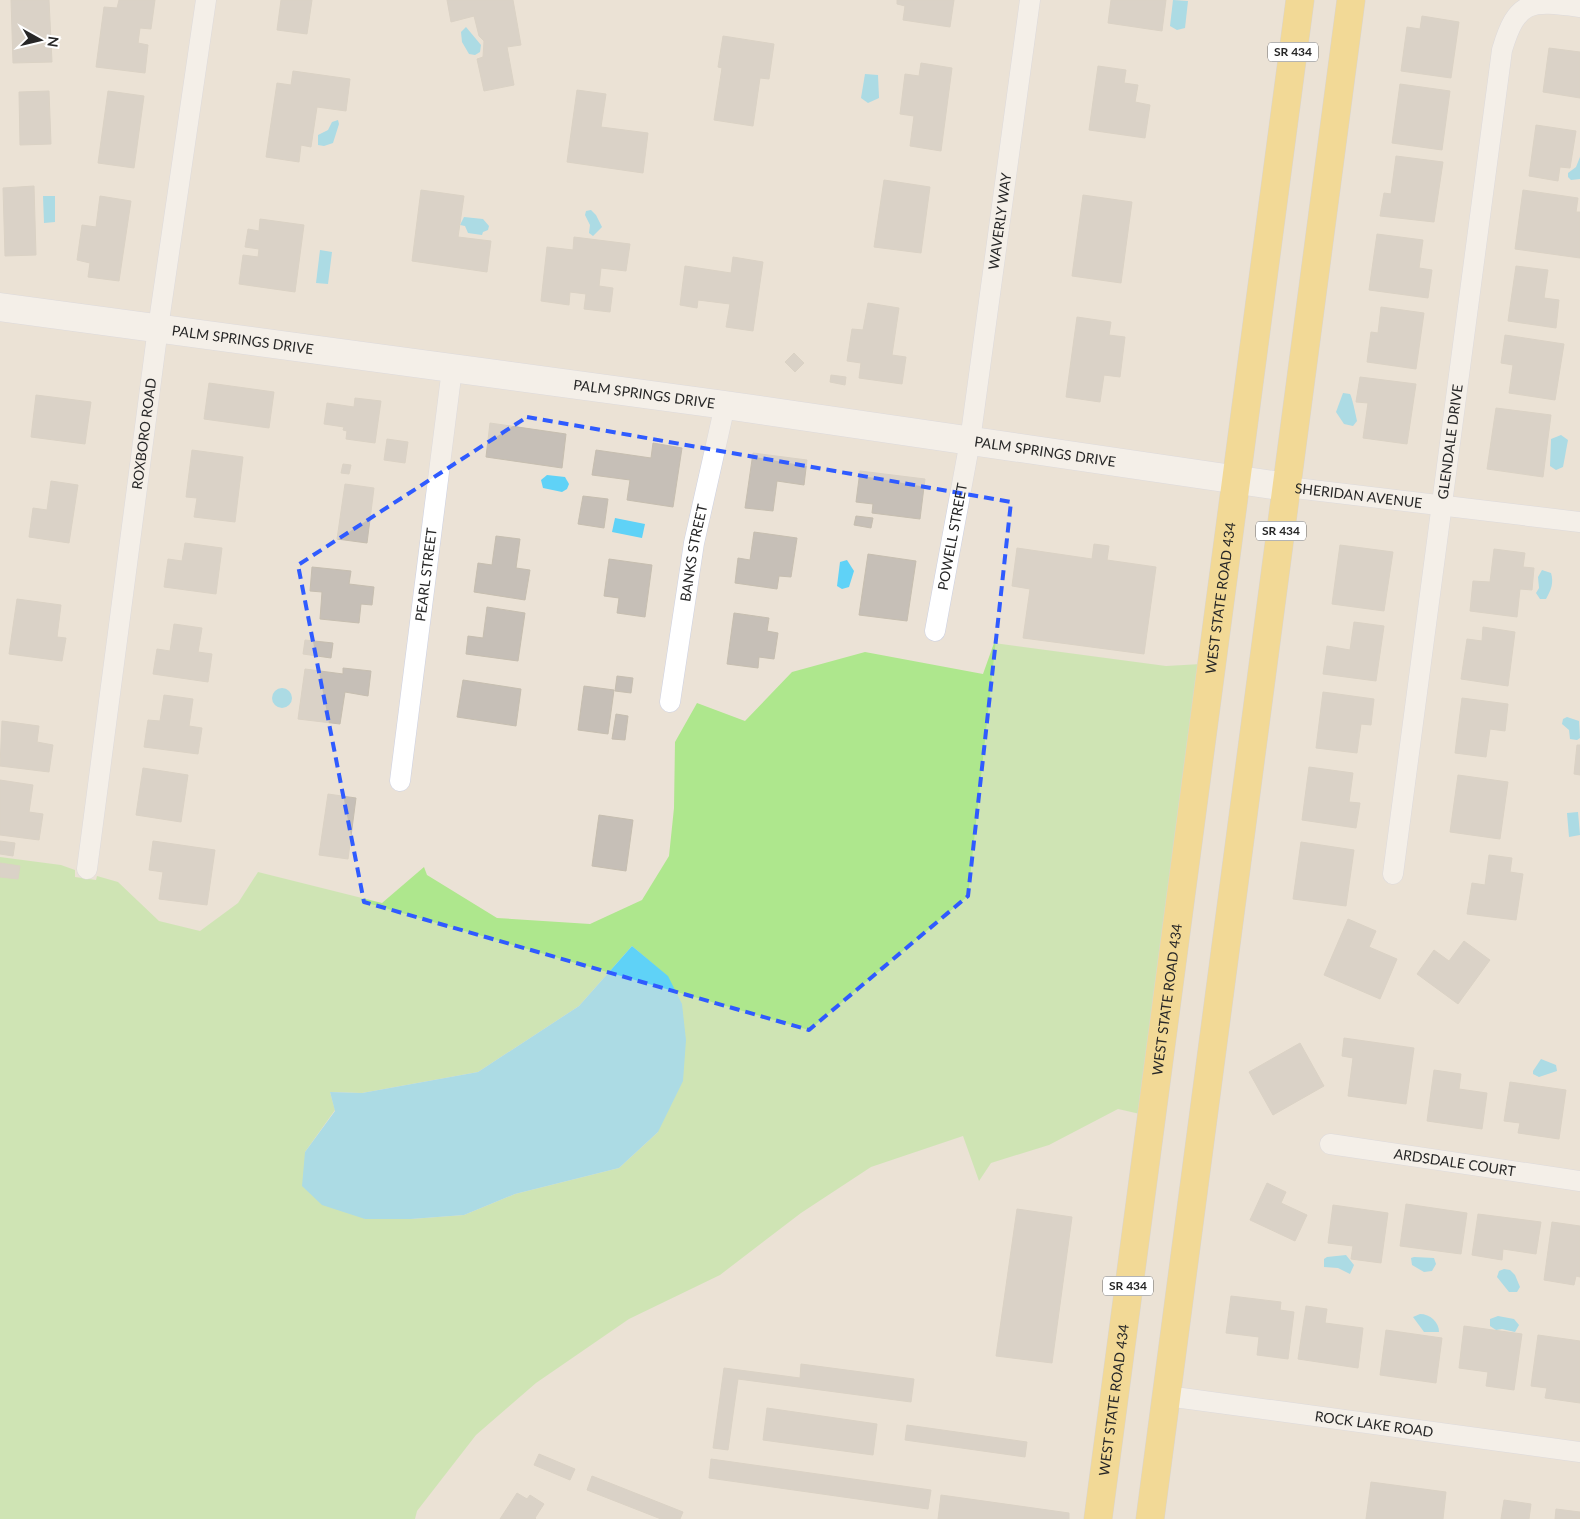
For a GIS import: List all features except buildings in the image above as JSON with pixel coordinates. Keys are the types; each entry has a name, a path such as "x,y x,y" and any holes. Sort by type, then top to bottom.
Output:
{"main road":[{"name":"SR 434","path":"1235,479 1300,0"},
{"name":"SR 434","path":"1150,1519 1350,0"},
{"name":"WEST STATE ROAD 434","path":"1098,1519 1145,1156 1215,644 1235,479"},
{"path":"1102,1487 1112,1519"}],"street":[{"name":"ROXBORO ROAD","path":"87,869 158,328 206,0"},
{"name":"WAVERLY WAY","path":"970,442 1030,0"},
{"name":"GLENDALE DRIVE","path":"1393,874 1502,50 1509,24 1518,12 1531,3 1545,2 1580,7"},
{"name":"PALM SPRINGS DRIVE","path":"0,307 725,405 1287,487"},
{"name":"PEARL STREET","path":"400,781 452,369"},
{"name":"BANKS STREET","path":"670,702 694,542 725,405"},
{"name":"POWELL STREET","path":"935,631 970,442"},
{"name":"SHERIDAN AVENUE","path":"1287,487 1580,522"},
{"name":"ARDSDALE COURT","path":"1330,1144 1580,1181"},
{"name":"ROCK LAKE ROAD","path":"1166,1396 1580,1452"}],"highlighted area":[{"path":"527,417 1011,502 968,896 809,1030 364,902 298,565"}],"green space":[{"path":"994,643 1166,666 1201,664 1140,1114 1118,1109 1049,1145 991,1163 979,1181 963,1136 871,1167 801,1213 720,1275 629,1319 536,1383 476,1435 417,1511 415,1519 0,1519 0,857 61,865 75,870 75,877 96,880 97,876 118,882 159,921 200,931 238,903 258,872 382,903 424,867 427,875 497,918 590,924 642,900 669,856 674,808 675,742 697,703 745,721 792,672 865,652 983,674","holes":["632,946 667,976 658,1132 619,1168 515,1194 464,1215 411,1219 365,1219 305,1152 335,1110 330,1092 362,1093 478,1072 579,1006"]}],"water":[{"path":"1173,0 1188,1 1185,28 1177,30 1170,26"},
{"path":"466,27 481,45 480,52 475,55 469,54 462,42 461,32"},
{"path":"865,74 878,75 879,98 868,103 861,98"},
{"path":"338,120 339,124 333,143 324,146 318,145 318,135 328,130 332,122"},
{"path":"1580,157 1580,179 1571,180 1568,177 1568,173 1576,167"},
{"path":"43,196 55,196 55,222 44,223"},
{"path":"591,210 602,227 593,236 589,233 590,225 585,215 586,211"},
{"path":"464,217 483,219 489,226 488,230 483,232 482,235 468,233 465,226 460,225"},
{"path":"320,250 332,252 328,284 316,283"},
{"path":"1343,393 1350,394 1352,399 1357,421 1353,426 1344,424 1336,412"},
{"path":"1561,435 1568,440 1563,467 1556,470 1550,466 1551,439"},
{"path":"547,475 565,477 569,484 567,489 562,492 543,488 541,480"},
{"path":"615,518 645,524 642,538 612,532"},
{"path":"847,560 854,571 849,587 842,589 837,586 840,562"},
{"path":"1542,570 1551,573 1552,577 1546,599 1540,599 1536,593 1539,588 1538,577"},
{"path":"278,688 286,688 292,694 292,702 286,708 278,708 272,702 272,694"},
{"path":"1567,717 1579,721 1580,738 1577,740 1570,739 1569,730 1562,724 1563,719"},
{"path":"1578,812 1580,835 1569,837 1567,813"},
{"path":"632,946 668,976 682,1004 686,1040 683,1081 658,1132 619,1168 515,1194 464,1215 411,1219 365,1219 322,1205 302,1186 305,1152 335,1111 330,1092 362,1093 478,1072 579,1006"},
{"path":"1541,1059 1556,1065 1557,1071 1539,1077 1533,1074"},
{"path":"1346,1255 1354,1265 1350,1274 1338,1268 1324,1267 1324,1259 1327,1257"},
{"path":"1411,1258 1434,1258 1436,1264 1432,1271 1424,1272 1412,1265"},
{"path":"1504,1269 1510,1270 1515,1275 1520,1287 1517,1292 1509,1292 1497,1277 1499,1271"},
{"path":"1420,1314 1427,1315 1433,1319 1439,1328 1439,1332 1424,1332 1413,1317"},
{"path":"1498,1316 1514,1319 1519,1325 1515,1332 1502,1329 1496,1330 1490,1326 1490,1319"}]}
